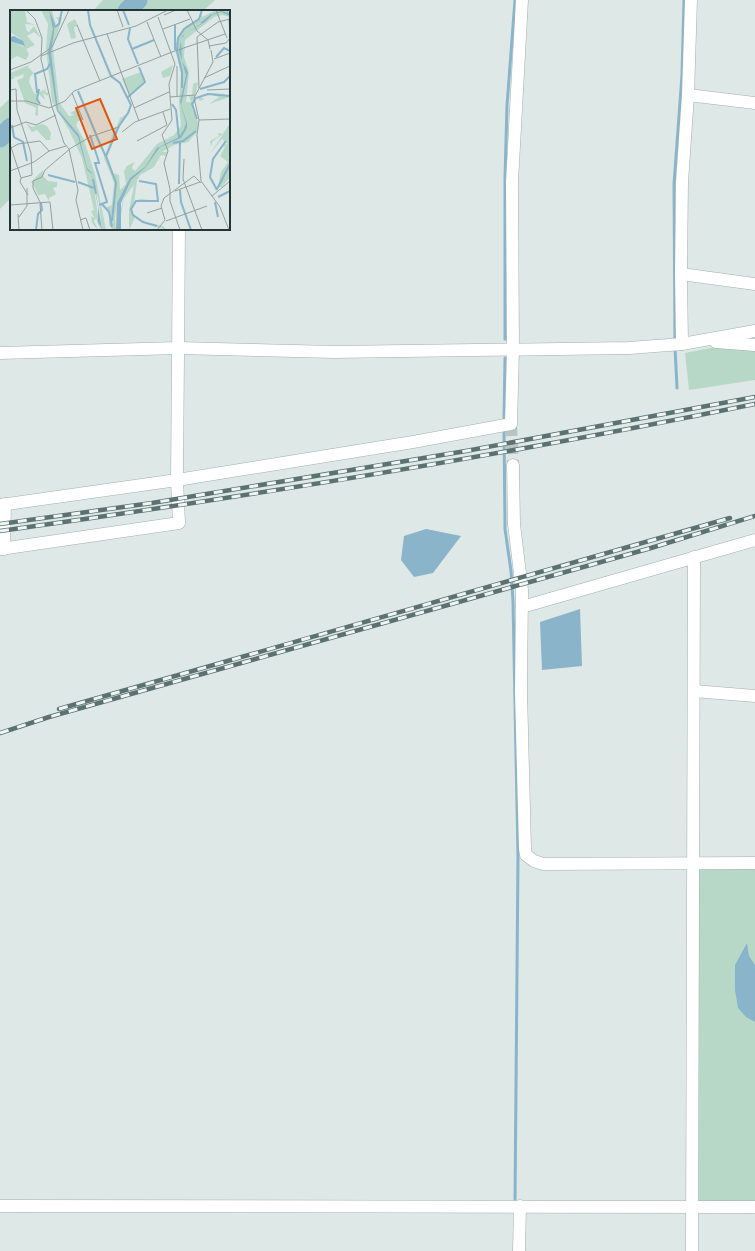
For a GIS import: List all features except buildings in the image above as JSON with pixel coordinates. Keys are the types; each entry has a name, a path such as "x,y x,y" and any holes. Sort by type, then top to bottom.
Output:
{"street":[{"path":"179,230 177,480 179,523 2,549 2,504 177,480 413,442 511,424 513,349 512,182 522,0"},
{"path":"682,344 682,182 688,95 691,0"},
{"path":"688,95 755,103"},
{"path":"681,274 755,284"},
{"path":"0,353 178,348 334,352 629,348 682,344 755,331"},
{"path":"709,339 717,342 755,345"},
{"path":"513,465 514,524 522,590 521,692 526,856 543,864 755,863"},
{"path":"522,607 755,540"},
{"path":"692,1251 694,557"},
{"path":"694,691 755,696"},
{"path":"0,1206 755,1207"},
{"path":"517,1206 519,1251"}],"green space":[{"path":"103,0 215,0 204,10 94,10"},
{"path":"10,98 10,199 0,209 0,108"},
{"path":"755,339 755,380 689,390 685,353"},
{"path":"755,866 755,1203 698,1202 697,869"}],"water":[{"path":"426,529 461,536 433,573 414,577 401,560 404,536"},
{"path":"580,609 582,666 542,670 540,622"},
{"path":"747,943 749,956 755,965 755,1022 746,1017 738,1008 735,990 735,965"}],"waterway":[{"path":"128,10 138,0"},
{"path":"505,339 505,178 507,105 515,0"},
{"path":"675,342 674,184 682,75 684,0"},
{"path":"0,138 10,128"},
{"path":"675,347 677,388"},
{"path":"504,422 505,358"},
{"path":"504,427 505,529 511,571 513,601 518,856 515,1203"}],"tunnel":[{"path":"511,424 513,465"}],"railway":[{"path":"0,524 152,503 466,451 755,397"},
{"path":"0,531 190,504 379,474 661,423 755,404"},
{"path":"0,733 49,717 651,548 755,516"},
{"path":"59,709 730,518"}]}
